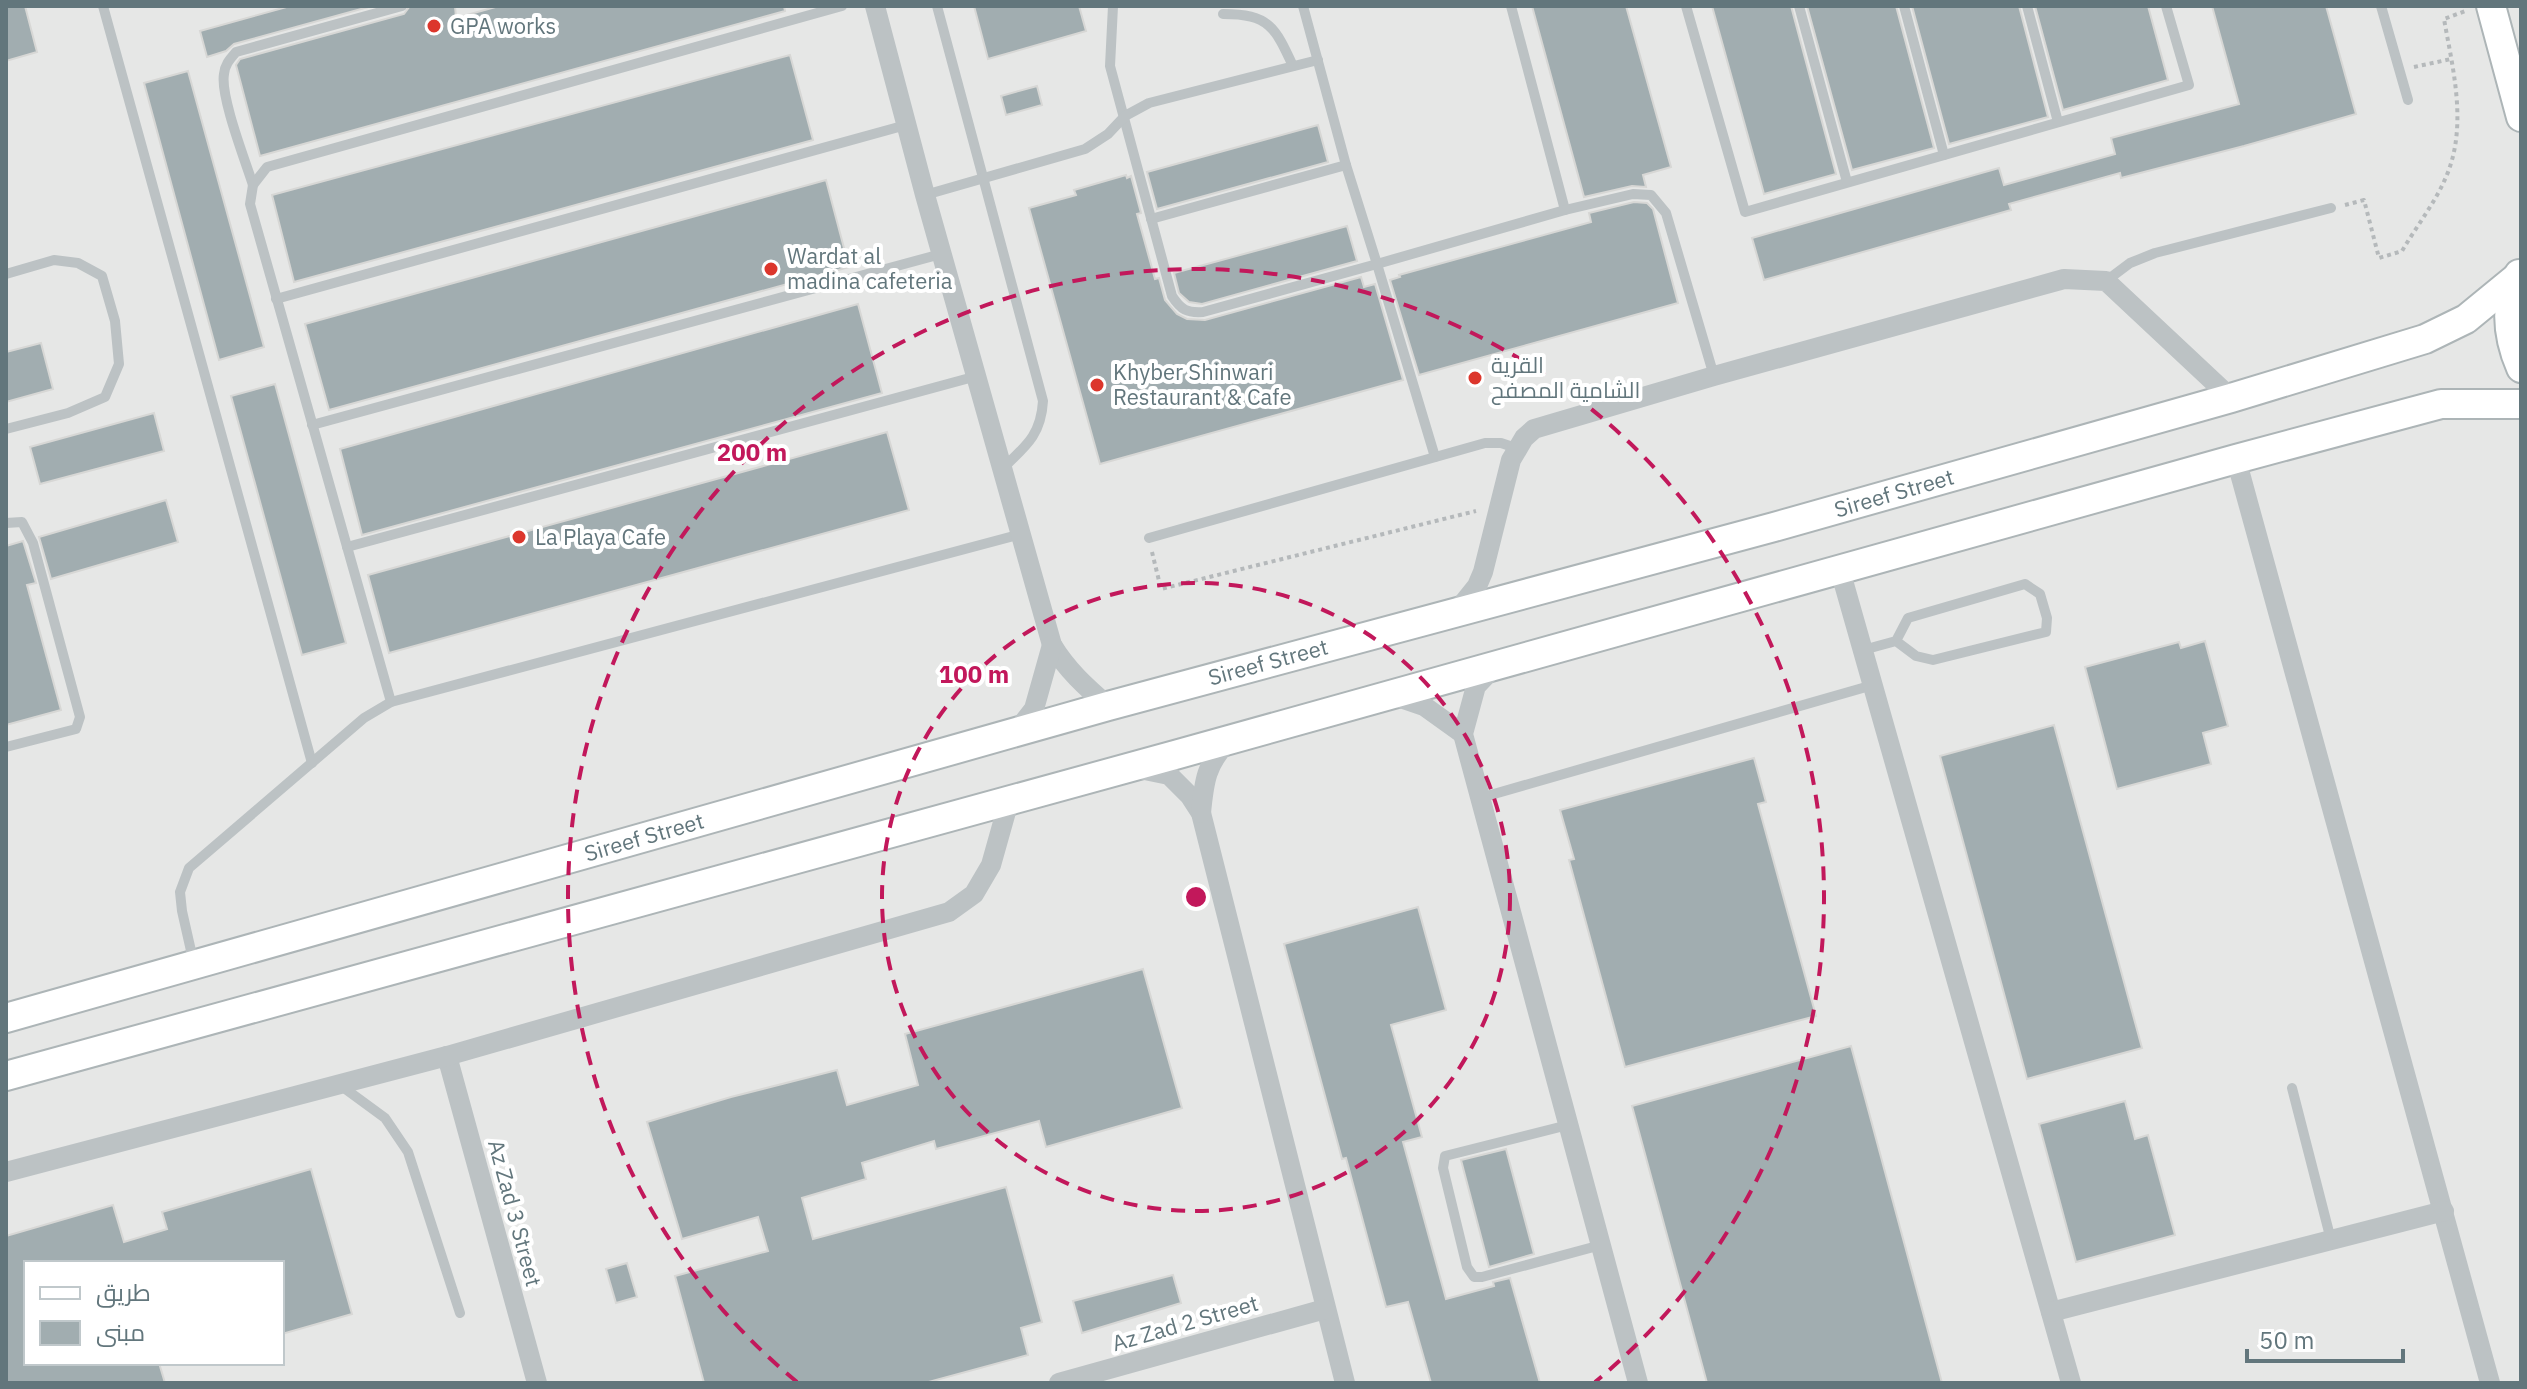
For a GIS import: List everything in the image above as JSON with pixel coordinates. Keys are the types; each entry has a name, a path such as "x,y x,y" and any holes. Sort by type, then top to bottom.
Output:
{"main road":[{"path":"2491,6 2521,117"},
{"path":"2519,274 2508,312 2512,347 2521,368"},
{"name":"Sireef Street","path":"6,1018 1108,706 1774,527 2231,398 2425,339 2466,319 2519,274"},
{"path":"6,1076 2441,404 2521,404"}],"street":[{"path":"875,6 941,254 1052,645 1065,666 1108,706"},
{"path":"1457,611 1477,586 1483,572 1516,448 1524,438 1546,424 2064,279 2106,281 2231,398"},
{"path":"2236,459 2490,1383"},
{"path":"1840,570 2071,1383"},
{"path":"1016,732 1034,709 1052,645"},
{"path":"1496,665 1476,686 1463,734 1638,1383"},
{"path":"1392,695 1424,706 1463,734"},
{"path":"1201,813 1204,782 1213,757 1229,740"},
{"path":"1131,767 1169,775 1190,796 1201,813 1345,1383"},
{"path":"6,1172 447,1056 949,912 974,894 991,865 1009,801"},
{"name":"Az Zad 3 Street","path":"447,1056 537,1383"},
{"path":"2051,1312 2444,1211"},
{"name":"Az Zad 2 Street","path":"1059,1383 1325,1309"}],"lane":[{"path":"103,6 312,763"},
{"path":"391,702 250,204 253,185 223,77 227,62 236,52 402,6"},
{"path":"253,185 267,167 842,6"},
{"path":"937,6 1043,401 1038,428 1031,441 1003,468"},
{"path":"1113,6 1110,66 1172,296 1180,308 1190,313 1203,312 1565,210 1633,194 1651,195 1666,213 1714,376"},
{"path":"1303,6 1346,165 1435,457"},
{"path":"1511,6 1565,210"},
{"path":"1686,6 1745,212 2189,85 2166,6"},
{"path":"1799,6 1847,182"},
{"path":"1904,6 1944,155"},
{"path":"2027,6 2058,122"},
{"path":"2381,6 2408,100"},
{"path":"1223,14 1245,14 1266,22 1275,30 1293,66"},
{"path":"925,195 1085,149 1108,134 1125,116 1149,103 1318,60"},
{"path":"276,299 906,125"},
{"path":"1151,219 1346,165"},
{"path":"2106,281 2130,263 2155,253 2331,208"},
{"path":"312,425 941,254"},
{"path":"6,274 54,260 78,263 102,276 115,321 119,364 105,397 68,413 6,429"},
{"path":"347,547 977,376"},
{"path":"1149,538 1485,443 1501,443 1516,448"},
{"path":"6,523 22,522 33,543 80,717 76,729 6,747"},
{"path":"194,964 180,892 189,868 364,718 391,702 1021,534"},
{"path":"1863,650 1896,641 1908,618 2025,584 2040,594 2047,618 2046,632 1933,660 1916,656 1896,641"},
{"path":"1480,798 1873,685"},
{"path":"340,1085 385,1118 408,1152 460,1313"},
{"path":"2292,1088 2331,1240"},
{"path":"1568,1125 1445,1156 1443,1168 1467,1267 1474,1277 1482,1277 1601,1245"}],"path":[{"path":"2331,208 2364,200 2379,258 2402,251 2446,178 2452,159 2458,101 2444,19 2481,6"},
{"path":"2399,70 2451,59"},
{"path":"1149,538 1161,589 1475,512 1484,490 1503,493"}],"shaded area":[{"path":"6,6 2521,6 2521,1383 6,1383"}],"building":[{"path":"6,6 25,6 37,52 6,61"},
{"path":"290,6 372,6 234,44 226,51 207,57 200,31"},
{"path":"410,6 455,6 456,18 499,6 784,6 785,11 260,156 236,65 240,59 404,14"},
{"path":"974,6 1079,6 1086,31 988,59"},
{"path":"1532,6 1626,6 1671,167 1643,175 1646,187 1632,186 1584,197"},
{"path":"1712,6 1791,6 1836,174 1764,194"},
{"path":"1807,6 1896,6 1934,148 1852,170"},
{"path":"1912,6 2019,6 2048,117 1949,144"},
{"path":"2035,6 2148,6 2168,80 2063,110"},
{"path":"2212,6 2326,6 2356,114 2121,178 2120,173 2009,204 2011,210 1764,280 1752,238 1999,168 2004,185 2115,154 2111,138 2239,104"},
{"path":"790,55 813,140 294,282 272,195"},
{"path":"188,71 264,347 219,360 144,83"},
{"path":"1037,86 1042,105 1006,115 1001,96"},
{"path":"1318,125 1328,162 1157,209 1147,172"},
{"path":"1126,175 1127,178 1131,176 1141,213 1137,214 1155,279 1159,278 1165,300 1177,314 1187,319 1205,320 1361,277 1364,287 1375,284 1403,380 1100,464 1029,208 1076,195 1074,190"},
{"path":"826,180 849,267 329,410 305,324"},
{"path":"1634,202 1647,203 1653,209 1678,303 1419,375 1390,280 1591,222 1589,213"},
{"path":"1347,226 1357,261 1202,304 1189,302 1179,293 1174,273"},
{"path":"858,304 882,393 362,535 340,449"},
{"path":"41,343 53,389 6,402 6,352"},
{"path":"275,384 346,643 302,655 231,396"},
{"path":"154,413 164,451 40,484 30,447"},
{"path":"887,432 909,510 389,653 368,575"},
{"path":"166,500 178,542 51,579 39,537"},
{"path":"23,541 36,583 27,585 61,710 6,725 6,546"},
{"path":"2205,641 2228,726 2203,733 2211,764 2117,789 2085,667 2179,642 2181,648"},
{"path":"2054,725 2142,1048 2027,1079 1940,756"},
{"path":"1754,758 1766,802 1758,804 1816,1016 1625,1067 1569,860 1574,859 1560,810"},
{"path":"1418,907 1446,1010 1391,1025 1422,1137 1403,1142 1446,1299 1494,1286 1493,1282 1510,1278 1540,1383 1431,1383 1408,1302 1386,1307 1284,944"},
{"path":"1143,969 1182,1108 1046,1147 1039,1121 936,1149 934,1141 862,1163 866,1179 802,1198 813,1239 1006,1187 1042,1322 1021,1328 1028,1355 925,1383 704,1383 675,1276 768,1251 758,1217 682,1239 647,1122 837,1070 847,1105 918,1085 905,1034"},
{"path":"1851,1046 1942,1383 1707,1383 1632,1106"},
{"path":"2125,1101 2135,1139 2148,1135 2175,1235 2076,1262 2039,1124"},
{"path":"1506,1149 1534,1254 1489,1267 1461,1160"},
{"path":"311,1169 352,1314 284,1333 284,1261 24,1261 24,1365 160,1365 165,1383 6,1383 6,1236 113,1205 124,1242 167,1229 162,1212"},
{"path":"627,1263 637,1297 616,1303 606,1269"},
{"path":"1173,1275 1181,1303 1082,1333 1073,1301"}],"place":[{"name":"GPA works","path":"434,26"},
{"name":"Wardat al madina cafeteria","path":"771,269"},
{"name":"القرية الشامية المصفح","path":"1475,378"},
{"name":"Khyber Shinwari Restaurant & Cafe","path":"1097,385"},
{"name":"La Playa Cafe","path":"519,537"}]}
